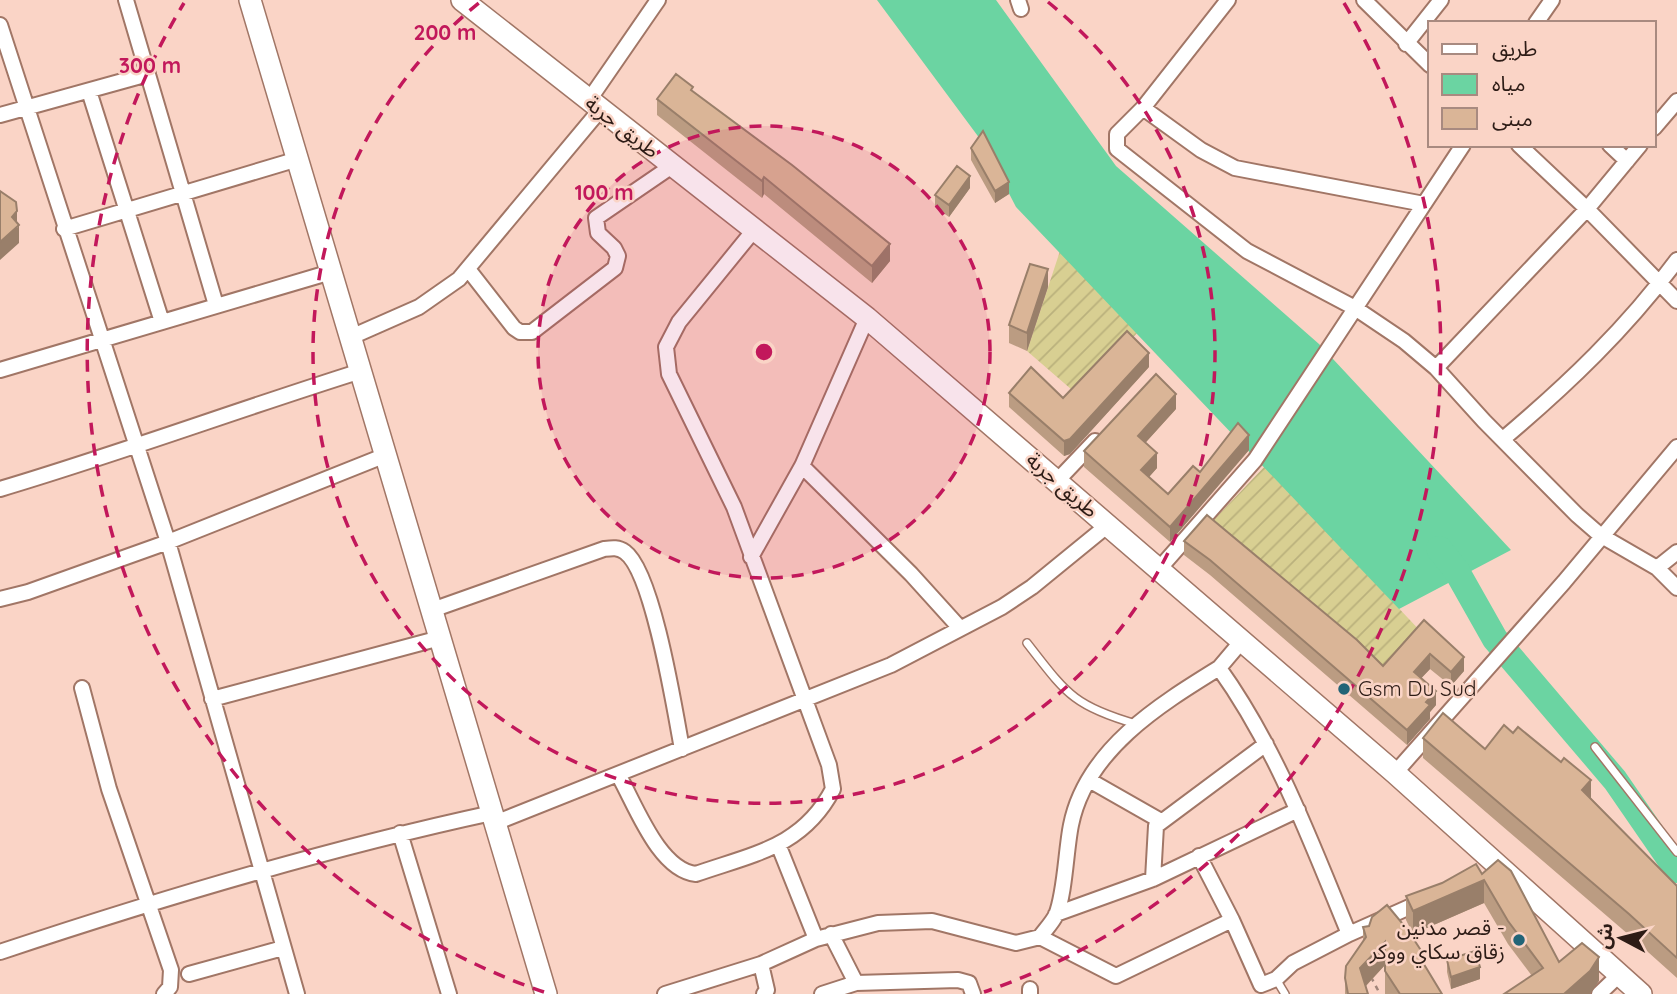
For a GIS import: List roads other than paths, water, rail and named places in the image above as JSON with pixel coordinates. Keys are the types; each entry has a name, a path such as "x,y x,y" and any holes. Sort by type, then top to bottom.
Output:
{"main road":[{"path":"250,0 546,994"},
{"name":"طريق جربة","path":"462,0 867,318 1395,773 1495,868 1641,994"}],"street":[{"path":"127,0 216,305"},
{"path":"351,337 419,307 468,269 594,105 658,0"},
{"path":"1364,0 1428,63"},
{"path":"1406,44 1441,0"},
{"path":"1537,21 1552,0"},
{"path":"1220,3 1143,108 1117,134 1117,149 1247,251 1355,308 1436,368 1600,535 1657,568 1677,588"},
{"path":"0,25 64,229 168,542 297,994"},
{"path":"0,115 148,74"},
{"path":"89,92 162,322"},
{"path":"1656,126 1677,101"},
{"path":"1143,108 1201,150 1235,168 1424,204"},
{"path":"1159,569 1255,460 1462,147"},
{"path":"1521,147 1587,209 1677,301"},
{"path":"1613,147 1627,161"},
{"path":"1436,368 1587,209 1638,147"},
{"path":"64,229 298,159"},
{"path":"468,269 514,328 520,332 532,332 615,268 618,256 614,248 598,233 596,218 672,166"},
{"path":"619,776 662,853 685,873 696,874 778,844 807,826 833,789 829,765 806,699 734,507 715,463 686,412 666,358 669,338 679,322 754,230"},
{"path":"1503,439 1576,374 1660,283 1677,260"},
{"path":"0,370 331,272"},
{"path":"751,557 802,466 867,318"},
{"path":"0,489 138,447 239,409 361,371"},
{"path":"1057,481 1103,432"},
{"path":"1395,773 1564,582 1600,535 1677,447"},
{"path":"0,599 20,595 168,542 386,455"},
{"path":"802,466 911,574 959,627"},
{"path":"0,953 261,871 400,833 494,818 619,776 891,665 959,627 1002,607 1032,587 1108,525"},
{"path":"432,610 604,549 617,548 626,552 636,564 659,637 682,749"},
{"path":"1657,568 1677,552"},
{"path":"212,699 440,638"},
{"path":"1040,937 1056,914 1072,821 1083,788 1113,747 1136,724 1219,668 1241,642"},
{"path":"1219,668 1266,744 1298,810 1349,934"},
{"path":"82,688 109,789 171,970 170,987 164,994"},
{"path":"1153,879 1155,833 1161,821 1266,744"},
{"path":"1089,780 1161,821"},
{"path":"1056,914 1153,879 1298,810"},
{"path":"400,833 449,994"},
{"path":"778,844 816,939"},
{"path":"1199,856 1232,919 1256,989 1276,979 1293,962 1438,894"},
{"path":"665,994 761,964 831,934 878,923 919,919 1008,942 1040,937 1116,976 1232,919"},
{"path":"831,934 856,983"},
{"path":"189,974 283,948"},
{"path":"761,964 767,990 764,994"},
{"path":"1599,994 1619,975"},
{"path":"821,994 856,983 877,988 958,980 969,983 973,994"}],"lane":[{"path":"1027,643 1077,701 1098,713 1136,724"},
{"path":"1595,747 1677,852"},
{"path":"1276,979 1285,994"}],"water":[{"path":"877,0 996,0 1116,166 1319,344 1511,550 1399,609 1016,207 983,143"}],"waterway":[{"path":"1439,549 1456,570 1495,639 1615,780 1677,870"}],"place":[{"name":"Gsm Du Sud","path":"1344,689"},
{"name":"قصر مدنين - زقاق سكاي ووكر","path":"1519,940"}]}
